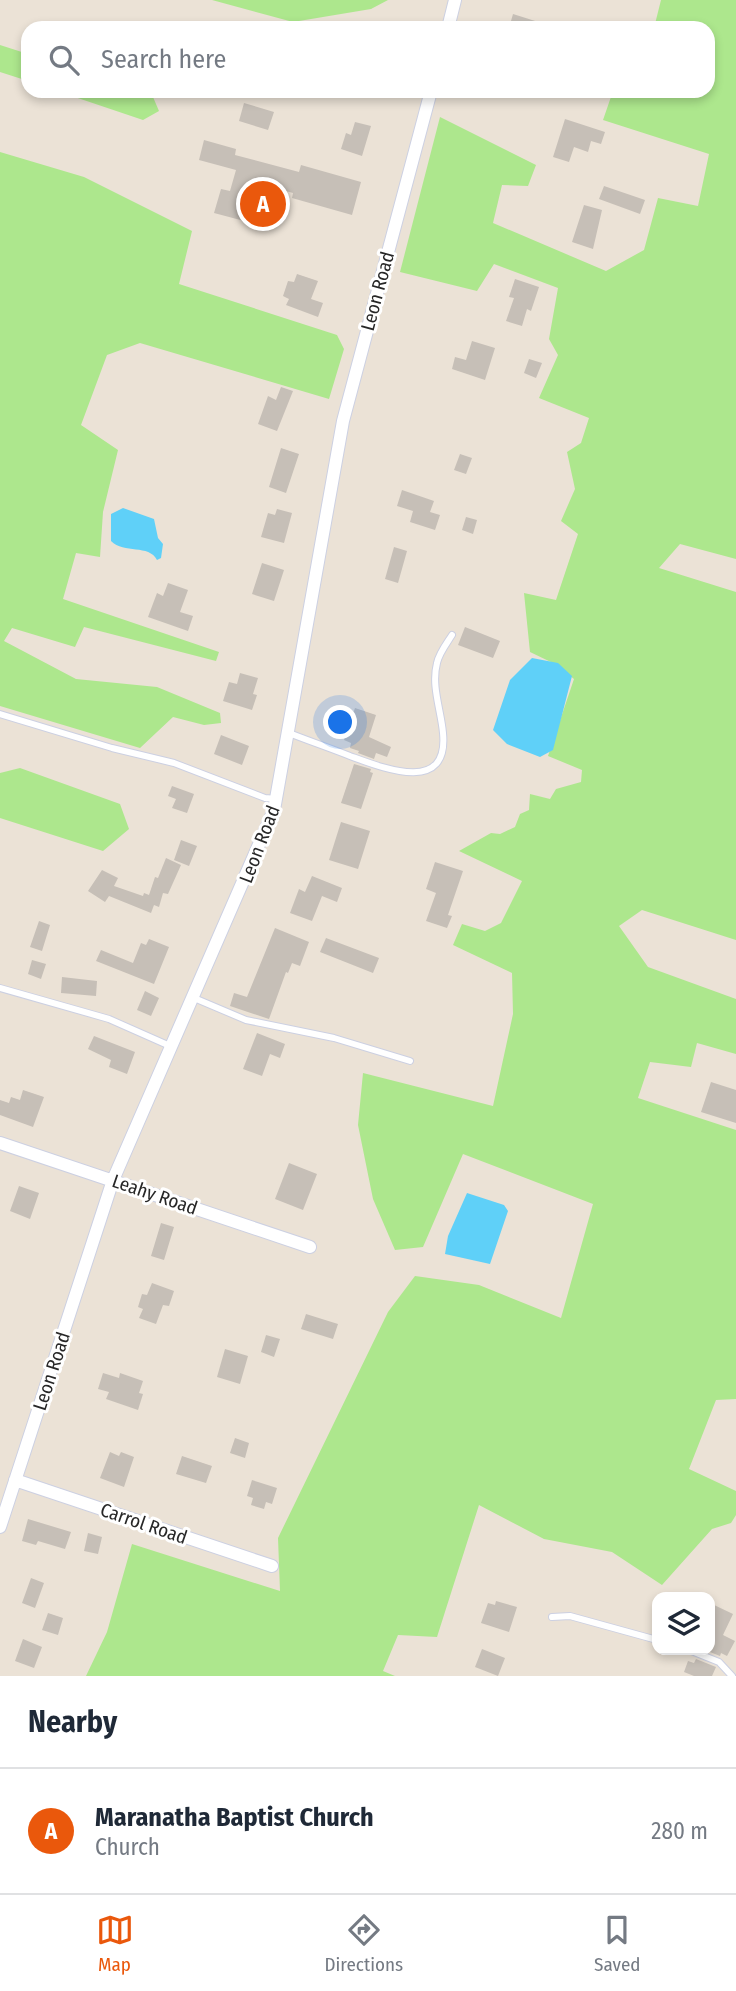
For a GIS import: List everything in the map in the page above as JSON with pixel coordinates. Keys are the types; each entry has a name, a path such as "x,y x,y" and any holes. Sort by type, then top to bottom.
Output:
{"street":[{"path":"450,21 455,0"},
{"name":"Leon Road","path":"0,1527 113,1180 268,829 277,799 343,421 429,98"},
{"name":"Leahy Road","path":"0,1143 310,1247"},
{"name":"Carrol Road","path":"15,1480 272,1566"}],"lane":[{"path":"289,733 388,770 422,772 432,767 440,758 443,749 436,690 437,660 452,635"},
{"path":"0,714 174,764 265,798 277,799"},
{"path":"0,988 109,1019 172,1047"},
{"path":"194,998 246,1020 334,1038 410,1061"},
{"path":"552,1617 570,1616 652,1639"},
{"path":"701,1655 719,1662 728,1675"}],"green space":[{"path":"212,0 388,0 371,9 289,21"},
{"path":"661,0 736,0 736,559 680,544 659,568 736,592 736,940 642,910 619,926 648,967 736,999 736,1054 697,1043 691,1067 650,1062 638,1098 736,1130 736,1399 716,1400 689,1469 736,1491 736,1515 731,1523 712,1529 662,1585 612,1552 544,1539 479,1505 437,1637 398,1635 383,1671 395,1676 86,1676 107,1632 132,1544 280,1591 278,1538 388,1312 415,1276 479,1285 561,1318 593,1204 463,1154 423,1247 395,1250 373,1199 358,1125 363,1073 493,1106 513,1014 512,973 453,945 462,924 485,931 501,923 522,881 459,851 491,833 500,834 515,827 520,814 529,810 530,794 550,799 556,789 581,782 582,770 548,756 574,679 555,664 530,652 524,593 556,600 578,534 561,521 575,489 567,452 581,443 589,418 539,398 558,355 549,339 558,288 494,264 477,291 400,272 440,117 536,165 528,186 502,185 493,223 606,271 644,250 658,198 698,206 709,154 603,120 611,98 715,98 715,21 656,21"},
{"path":"0,45 21,52 21,79 0,72"},
{"path":"78,98 153,98 159,111 143,120"},
{"path":"0,152 84,177 192,231 179,284 337,335 344,349 329,399 140,343 107,355 81,425 118,450 103,512 100,557 76,553 63,599 219,652 216,661 84,627 75,647 12,628 4,641 76,679 157,687 220,713 221,723 204,725 173,717 140,748 0,706"},
{"path":"20,768 120,804 129,829 103,851 0,818 0,773"}],"water":[{"path":"123,508 154,519 158,538 163,544 161,558 157,560 148,552 116,545 111,541 111,514"},
{"path":"532,658 558,663 572,676 553,750 540,757 507,744 493,730 510,680"},
{"path":"467,1193 504,1205 508,1211 490,1264 445,1254 448,1236"}],"building":[{"path":"513,14 535,21 511,21"},
{"path":"244,103 274,112 268,130 239,121"},
{"path":"565,119 605,132 601,144 591,141 588,152 574,147 569,162 553,157"},
{"path":"355,122 371,126 362,156 341,149 346,133 351,135"},
{"path":"204,140 236,149 235,155 299,172 301,165 361,182 352,215 292,198 293,193 257,183 248,222 214,213 221,189 230,191 236,170 199,160"},
{"path":"604,186 645,200 640,214 599,199"},
{"path":"584,205 602,210 593,249 572,242"},
{"path":"297,274 318,281 311,299 323,303 318,317 286,305 289,299 283,296 288,281 294,282"},
{"path":"515,279 539,287 531,311 527,309 522,326 506,321 514,298 509,297"},
{"path":"472,341 495,348 485,380 452,369 455,357 466,360"},
{"path":"529,359 542,363 536,378 524,373"},
{"path":"281,387 293,391 277,431 258,424 268,396 276,400"},
{"path":"281,448 299,454 286,493 269,487"},
{"path":"460,454 472,458 466,474 454,470"},
{"path":"402,490 434,501 430,512 440,515 435,530 410,522 413,511 397,506"},
{"path":"277,509 292,513 284,543 261,537 268,513 275,515"},
{"path":"466,517 477,520 473,534 462,530"},
{"path":"394,547 407,551 398,583 385,579"},
{"path":"262,563 284,570 274,601 252,594"},
{"path":"168,583 188,590 180,612 193,616 188,631 148,617 157,593 163,596"},
{"path":"465,627 500,641 493,658 458,645"},
{"path":"240,673 258,678 253,694 257,695 252,710 223,701 229,682 237,684"},
{"path":"355,708 376,715 369,737 391,747 387,757 376,753 374,759 358,753 359,751 350,748 351,743 344,740"},
{"path":"221,735 249,746 242,765 214,754"},
{"path":"354,764 371,769 370,772 373,773 361,809 341,803"},
{"path":"172,786 194,794 187,813 172,808 176,799 168,796"},
{"path":"341,822 370,831 358,869 329,860"},
{"path":"181,840 197,846 189,866 174,860"},
{"path":"166,858 181,865 168,894 163,893 159,907 154,905 151,913 109,896 105,902 88,891 102,870 118,878 114,886 143,896 144,893 149,895"},
{"path":"435,862 463,871 448,915 452,916 447,928 426,921 436,893 426,889"},
{"path":"312,876 342,888 337,902 322,896 312,921 290,913 299,889 305,892"},
{"path":"39,921 50,925 42,951 30,947"},
{"path":"275,928 309,942 300,966 292,963 288,973 286,972 269,1019 230,1006 234,993 247,997"},
{"path":"326,938 379,958 373,973 320,952"},
{"path":"149,939 169,947 154,984 96,961 101,950 133,963 141,943 146,945"},
{"path":"32,960 46,964 41,979 28,974"},
{"path":"62,977 97,981 96,996 61,993"},
{"path":"145,991 159,998 151,1016 137,1010"},
{"path":"257,1033 285,1044 280,1058 270,1054 262,1076 243,1069"},
{"path":"94,1036 135,1052 127,1074 109,1067 111,1060 88,1049"},
{"path":"711,1082 736,1090 736,1123 701,1112"},
{"path":"23,1090 44,1097 33,1127 0,1115 0,1100 9,1103 11,1097 20,1100"},
{"path":"289,1163 317,1174 303,1210 275,1199"},
{"path":"19,1186 39,1193 30,1219 10,1211"},
{"path":"161,1223 174,1227 164,1260 151,1256"},
{"path":"152,1283 174,1291 169,1306 163,1305 156,1324 139,1318 143,1309 138,1307 142,1294 147,1295"},
{"path":"306,1314 338,1324 333,1339 301,1329"},
{"path":"266,1335 280,1339 274,1357 261,1352"},
{"path":"225,1349 248,1356 240,1384 217,1377"},
{"path":"103,1373 119,1378 120,1373 143,1381 139,1393 143,1394 138,1410 106,1399 109,1392 98,1389"},
{"path":"235,1438 249,1443 245,1458 230,1453"},
{"path":"110,1452 119,1456 121,1452 134,1457 124,1487 100,1478"},
{"path":"182,1456 212,1466 206,1483 176,1474"},
{"path":"252,1480 277,1488 272,1504 266,1502 264,1509 251,1505 253,1498 247,1496"},
{"path":"28,1519 71,1532 65,1549 38,1541 36,1545 22,1541"},
{"path":"88,1533 102,1537 98,1554 84,1551"},
{"path":"31,1578 44,1583 35,1608 22,1603"},
{"path":"496,1601 517,1607 509,1632 481,1623 488,1603 495,1605"},
{"path":"715,1605 733,1614 723,1635 735,1641 727,1656 721,1653 720,1656 715,1654"},
{"path":"48,1613 63,1618 58,1635 42,1630"},
{"path":"23,1639 42,1647 34,1668 15,1661"},
{"path":"482,1649 505,1658 498,1676 475,1667"},
{"path":"696,1659 716,1667 712,1676 694,1676 684,1672 688,1661 694,1663"}],"place":[{"name":"Maranatha Baptist Church","path":"263,204"}]}
